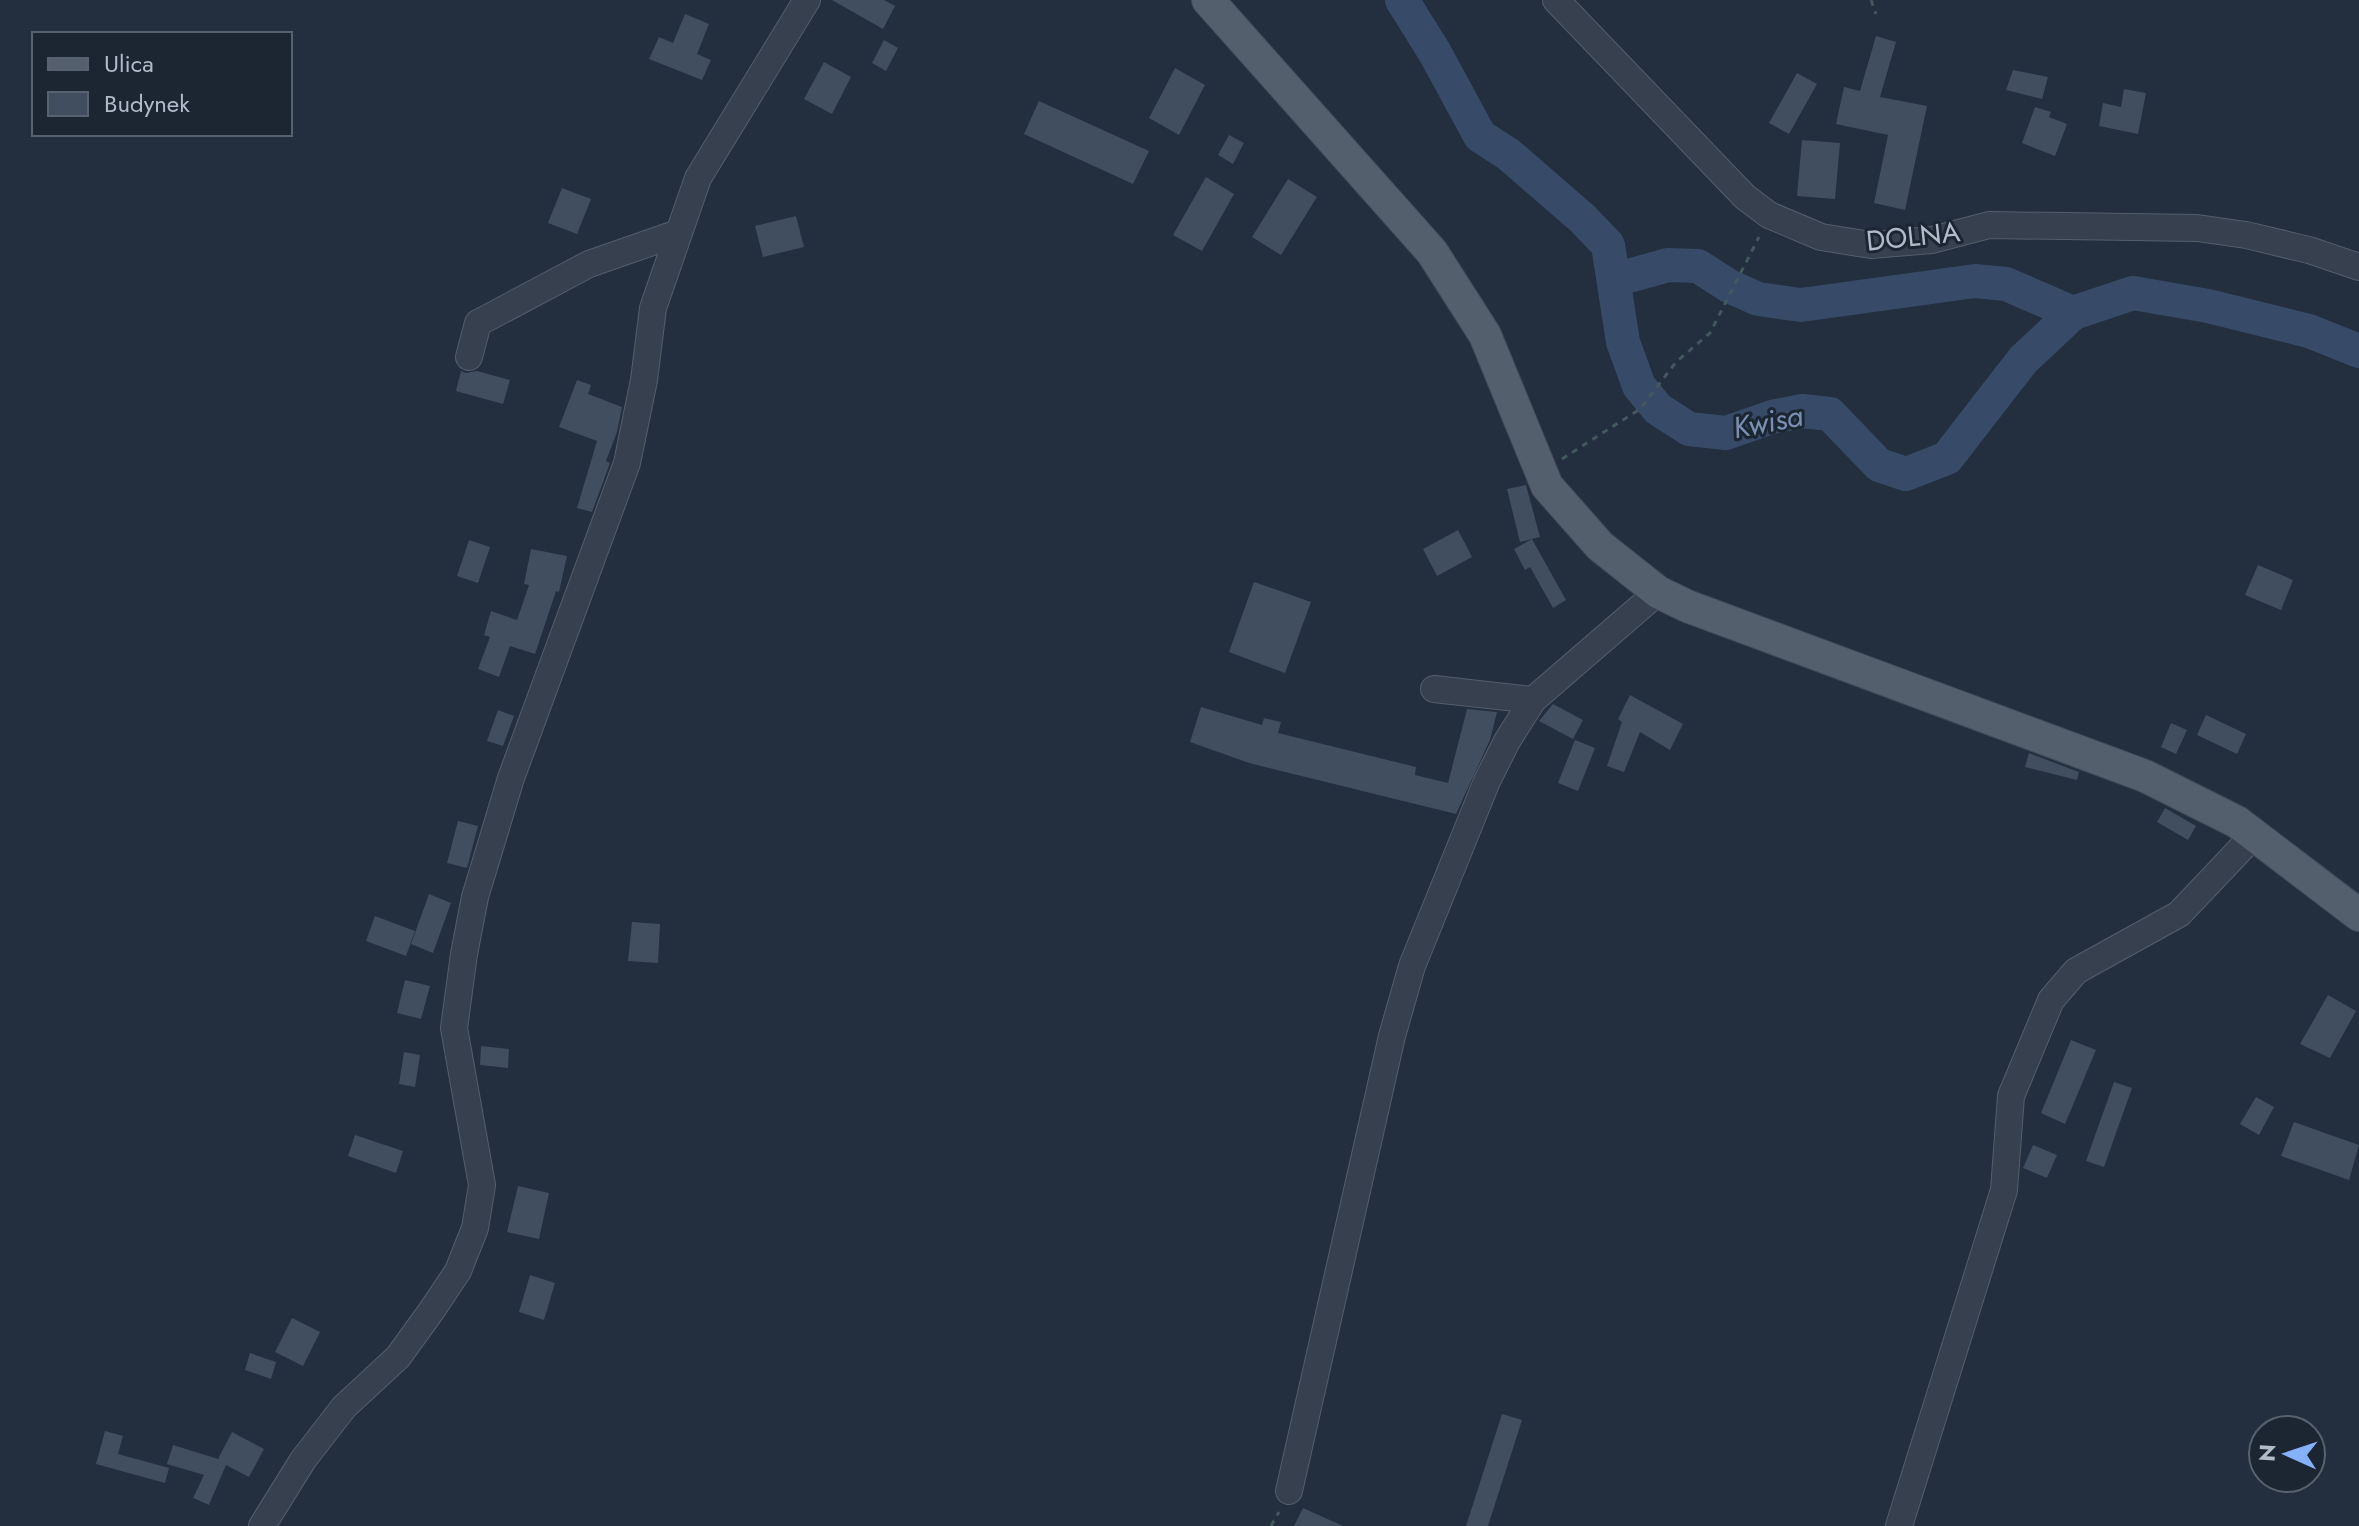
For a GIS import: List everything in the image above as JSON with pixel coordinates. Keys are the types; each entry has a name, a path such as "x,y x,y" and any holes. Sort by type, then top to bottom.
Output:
{"main road":[{"path":"1208,0 1432,252 1485,335 1547,486 1600,546 1658,592 1687,606 2145,776 2237,822 2359,915"}],"street":[{"path":"262,1526 303,1460 344,1407 398,1357 432,1310 458,1271 475,1228 482,1185 454,1028 472,911 511,778 627,463 644,380 653,308 698,178 807,0"},
{"name":"DOLNA","path":"1556,0 1745,197 1769,215 1821,237 1871,245 1932,240 1989,225 2197,228 2309,250 2359,267"},
{"path":"469,357 478,323 589,264 678,233"},
{"path":"1289,1491 1392,1036 1412,966 1487,781 1533,700 1658,592"},
{"path":"1434,689 1533,700"},
{"path":"1899,1526 2004,1190 2011,1096 2051,1000 2076,971 2179,914 2254,835"}],"path":[{"path":"1871,0 1876,14"},
{"path":"1541,473 1640,409 1676,362 1710,333 1749,259"}],"building":[{"path":"832,0 884,0 895,6 883,29"},
{"path":"685,14 709,24 697,54 711,60 702,80 649,59 659,37 673,43"},
{"path":"1876,36 1896,42 1880,97 1927,106 1905,210 1874,203 1888,135 1836,124 1844,87 1860,91"},
{"path":"884,40 898,48 886,71 872,63"},
{"path":"824,62 851,77 832,114 804,99"},
{"path":"1175,68 1205,85 1179,135 1149,118"},
{"path":"2013,70 2048,77 2042,99 2006,90"},
{"path":"1797,73 1817,84 1789,134 1769,123"},
{"path":"2124,89 2146,93 2138,134 2099,126 2103,103 2121,107"},
{"path":"1039,101 1149,151 1133,184 1024,134"},
{"path":"2035,107 2051,112 2049,117 2067,124 2055,156 2022,143"},
{"path":"1229,135 1244,143 1233,164 1218,155"},
{"path":"1802,140 1840,143 1835,199 1797,196"},
{"path":"1206,177 1234,194 1202,251 1173,235"},
{"path":"1288,179 1317,197 1281,255 1252,237"},
{"path":"562,188 591,199 577,234 548,223"},
{"path":"796,216 804,247 763,257 755,226"},
{"path":"461,371 477,371 510,380 503,404 456,391"},
{"path":"577,380 591,385 588,394 622,407 606,461 610,463 592,512 577,508 597,441 559,427"},
{"path":"1526,485 1540,537 1520,542 1507,489"},
{"path":"1458,530 1472,557 1437,576 1423,549"},
{"path":"1532,539 1566,600 1553,608 1530,567 1525,570 1514,549"},
{"path":"469,540 490,547 478,583 457,576"},
{"path":"531,549 567,556 559,592 556,591 535,654 510,646 499,677 478,669 490,637 484,635 491,611 517,620 529,585 524,584"},
{"path":"2258,565 2293,580 2281,610 2245,595"},
{"path":"1254,582 1311,602 1285,673 1229,652"},
{"path":"1630,695 1683,724 1670,750 1640,732 1624,772 1607,766 1622,722 1618,719"},
{"path":"1553,704 1583,720 1573,739 1539,721"},
{"path":"1201,707 1262,725 1264,718 1281,722 1278,733 1416,767 1415,775 1448,783 1467,709 1497,712 1490,740 1456,814 1249,763 1190,742"},
{"path":"498,710 514,716 503,746 487,741"},
{"path":"2206,715 2246,734 2237,754 2197,735"},
{"path":"2171,723 2187,730 2176,754 2161,747"},
{"path":"1575,740 1595,748 1578,791 1558,783"},
{"path":"2029,753 2079,772 2077,780 2025,767"},
{"path":"2165,808 2196,826 2188,840 2157,822"},
{"path":"458,821 478,826 467,868 447,863"},
{"path":"429,894 451,903 433,953 411,944"},
{"path":"375,916 415,931 406,956 366,941"},
{"path":"632,922 660,924 658,963 628,961"},
{"path":"405,980 430,986 421,1019 397,1013"},
{"path":"2328,995 2356,1011 2330,1058 2300,1044"},
{"path":"2071,1040 2096,1050 2065,1124 2041,1113"},
{"path":"481,1046 509,1049 508,1068 480,1065"},
{"path":"404,1052 420,1055 415,1087 399,1084"},
{"path":"2114,1082 2132,1088 2104,1167 2086,1161"},
{"path":"2256,1097 2274,1107 2259,1135 2240,1124"},
{"path":"2294,1122 2359,1145 2349,1180 2281,1156"},
{"path":"355,1135 403,1151 396,1173 348,1156"},
{"path":"2033,1145 2057,1155 2047,1178 2023,1168"},
{"path":"518,1186 549,1193 539,1239 507,1232"},
{"path":"530,1275 555,1283 544,1320 519,1312"},
{"path":"292,1318 320,1332 303,1366 275,1352"},
{"path":"250,1353 276,1362 271,1379 245,1370"},
{"path":"1502,1414 1522,1420 1488,1526 1466,1526"},
{"path":"105,1431 123,1436 118,1454 169,1468 165,1483 96,1464"},
{"path":"232,1432 264,1449 249,1477 226,1465 209,1505 193,1498 204,1475 167,1464 173,1445 218,1459"},
{"path":"1303,1508 1343,1526 1294,1526"}],"waterway":[{"name":"Kwisa","path":"1402,0 1480,136 1508,154 1582,218 1608,245 1623,342 1639,386 1658,409 1689,429 1726,433 1772,417 1802,411 1830,414 1879,465 1906,474 1947,458 2023,360 2073,313 2133,293 2208,306 2309,331 2359,351"},
{"name":"Kwisa","path":"1614,280 1668,265 1698,266 1729,286 1758,299 1801,305 1975,281 2006,284 2073,313"}]}
